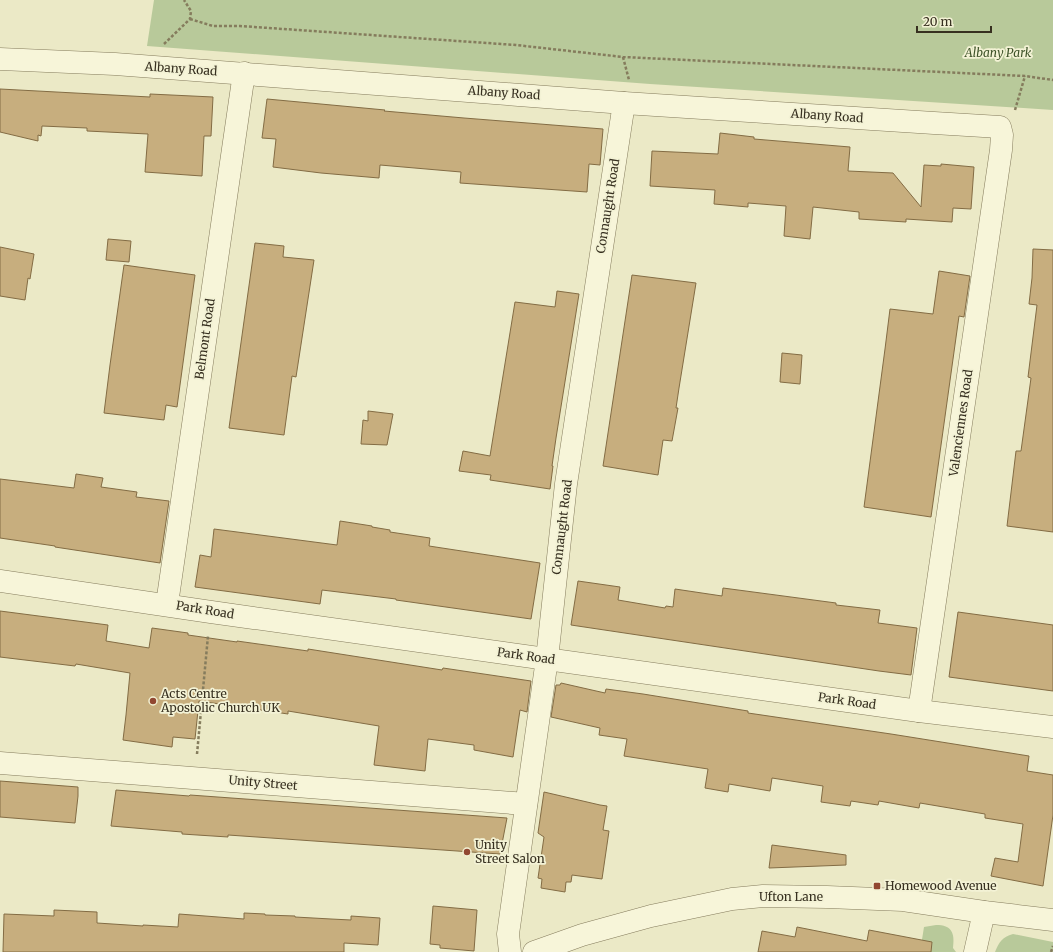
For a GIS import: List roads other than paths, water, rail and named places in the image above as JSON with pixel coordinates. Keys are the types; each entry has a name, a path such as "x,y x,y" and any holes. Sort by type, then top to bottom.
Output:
{"street":[{"name":"Albany Road","path":"0,59 162,67 624,103 926,123 1001,131"},
{"name":"Belmont Road","path":"167,604 244,73"},
{"name":"Connaught Road","path":"510,952 508,934 547,659 566,484 624,103"},
{"name":"Valenciennes Road","path":"919,711 1001,131"},
{"name":"Park Road","path":"0,581 919,711 1053,727"},
{"name":"Unity Street","path":"0,763 526,804"},
{"name":"Ufton Lane","path":"534,952 582,935 651,916 732,899 763,896 903,900 1053,920"},
{"path":"975,952 984,912"}],"place":[{"name":"Acts Centre Apostolic Church UK","path":"153,701"},
{"name":"Unity Street Salon","path":"467,852"},
{"name":"Homewood Avenue","path":"877,886"}],"park label":[{"name":"Albany Park","path":"998,53"}]}
